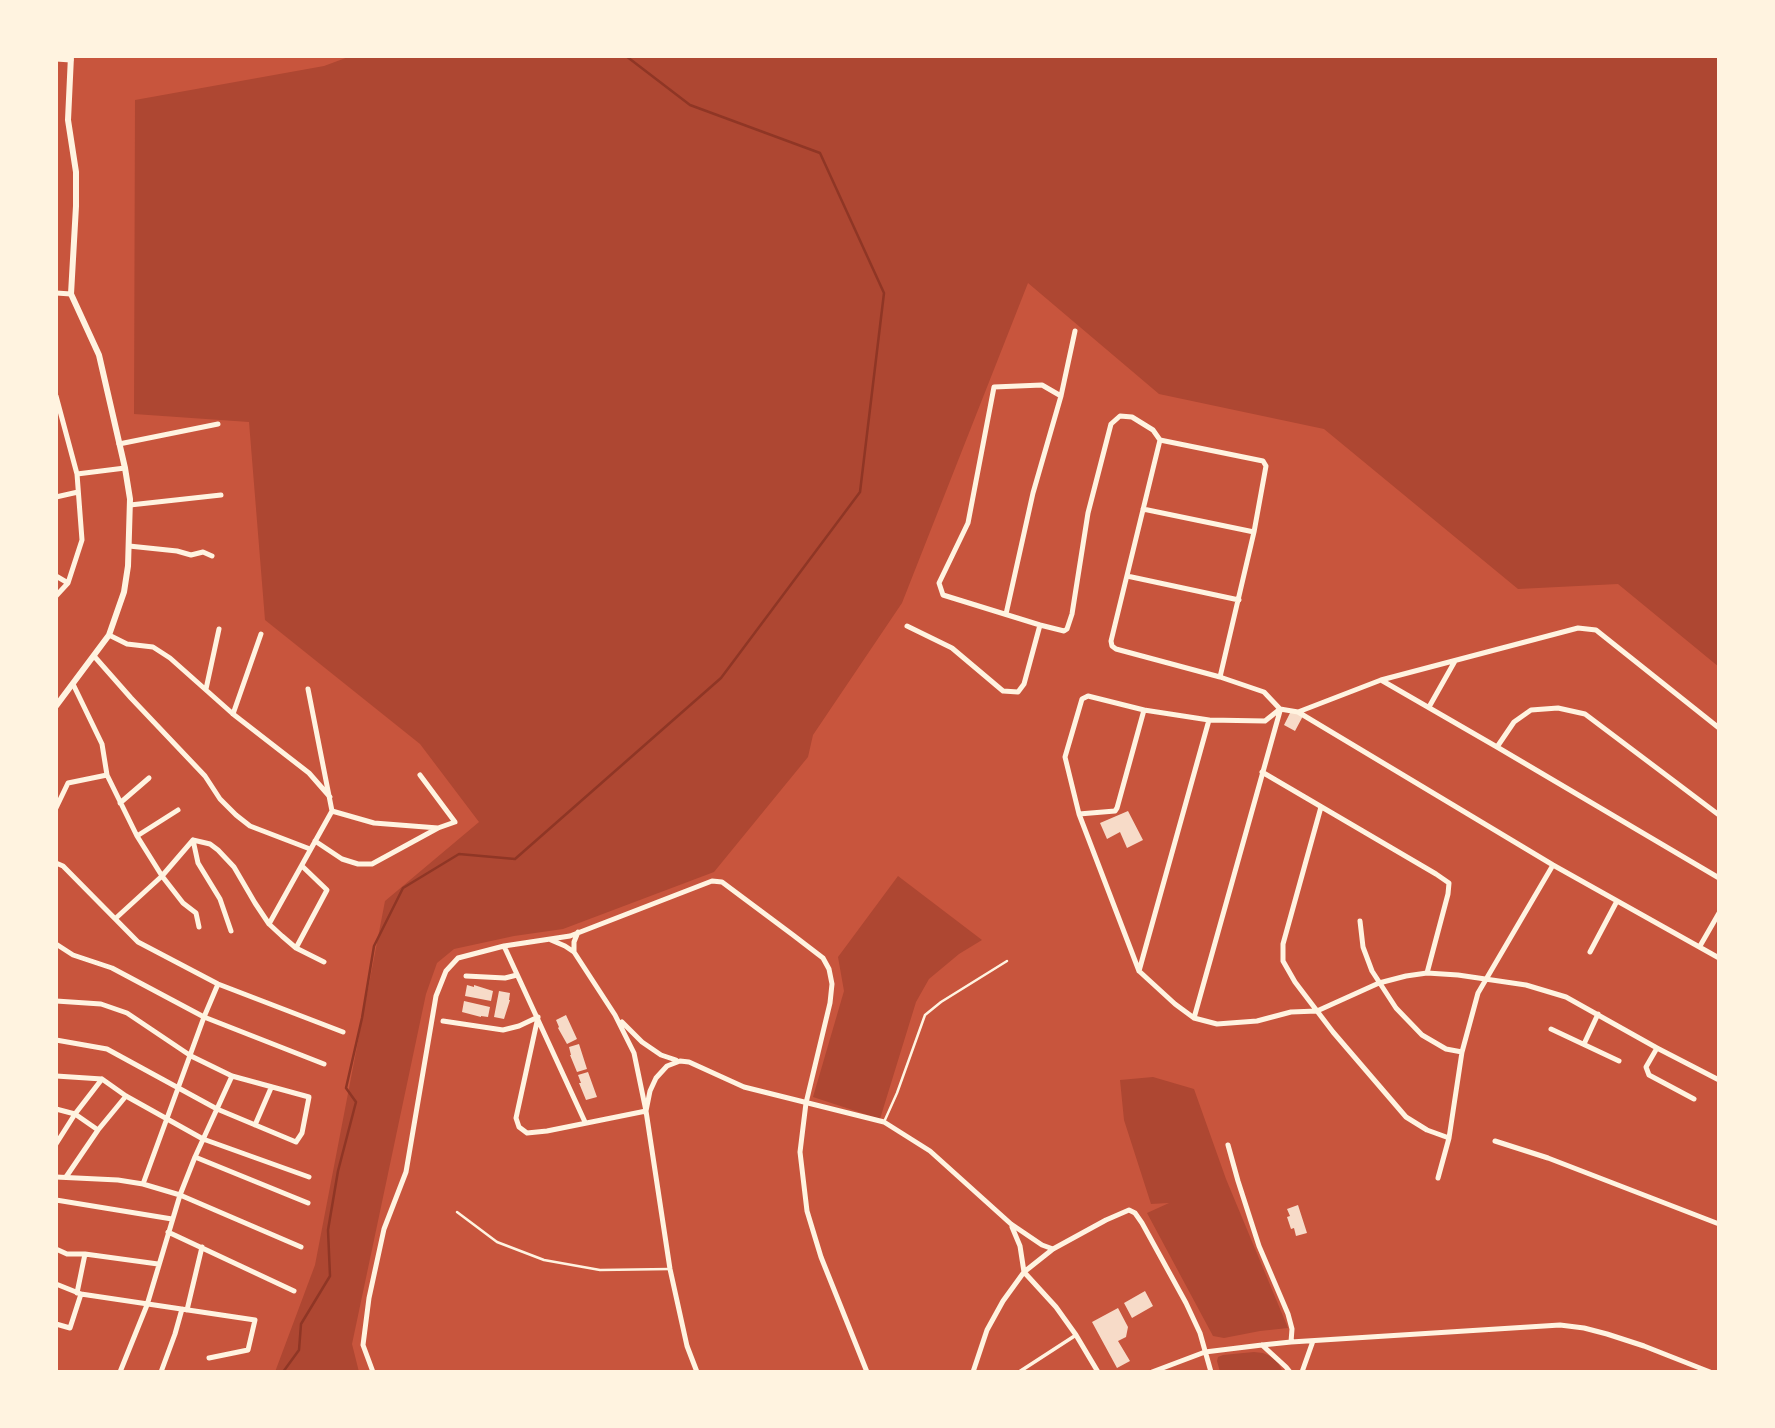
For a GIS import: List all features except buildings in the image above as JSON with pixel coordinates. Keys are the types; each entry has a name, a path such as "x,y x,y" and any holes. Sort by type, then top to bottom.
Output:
{"street":[{"path":"56,59 71,58 68,120 76,182 71,294 99,355 125,468 130,505 128,566 124,592 109,635 56,706"},
{"path":"56,293 71,294"},
{"path":"1006,614 1033,493 1061,396 1074,331"},
{"path":"1061,396 1041,385 994,387 968,523 939,583 943,595 1064,632 1069,625 1088,513 1111,424 1120,416 1132,417 1153,430 1160,440 1263,461 1266,466 1254,532 1220,677"},
{"path":"56,396 77,474 82,540 68,583 56,596"},
{"path":"119,444 218,424"},
{"path":"1160,440 1112,646 1264,692 1280,709 1298,712 1553,865 1719,958"},
{"path":"77,474 125,468"},
{"path":"56,497 78,492"},
{"path":"130,505 221,495"},
{"path":"1143,509 1254,532"},
{"path":"129,545 191,555 203,552 212,556"},
{"path":"56,576 68,583"},
{"path":"1127,576 1238,600"},
{"path":"907,626 951,648 1003,691 1018,692 1024,684 1040,625"},
{"path":"1298,712 1381,680 1578,628 1596,630 1719,728"},
{"path":"206,689 219,629"},
{"path":"233,714 261,634"},
{"path":"109,635 127,644 153,647 170,658 233,714 309,774 330,797"},
{"path":"94,656 205,776 220,799 236,815 250,826 310,849"},
{"path":"1429,708 1455,661"},
{"path":"1381,680 1719,878"},
{"path":"73,684 102,744 107,775 120,803 162,876 183,902 196,913 198,928"},
{"path":"269,924 332,810 308,690"},
{"path":"1280,709 1265,721 1209,720 1088,696 1082,699 1065,757 1079,814 1139,971 1175,1004 1194,1018 1217,1024 1257,1021 1291,1012 1317,1011 1379,983 1427,973 1458,975 1526,985 1566,997 1719,1080"},
{"path":"1079,814 1115,811 1117,808 1144,709"},
{"path":"1194,1018 1280,709"},
{"path":"1497,747 1514,722 1531,710 1558,709 1585,714 1719,815"},
{"path":"1139,971 1209,720"},
{"path":"1262,772 1449,883 1427,973"},
{"path":"56,808 68,783 107,775"},
{"path":"314,841 342,859 358,864 372,864 438,828 455,822 420,775"},
{"path":"120,803 149,778"},
{"path":"1321,807 1283,944 1283,961 1317,1011 1406,1117 1427,1130 1450,1138"},
{"path":"137,836 178,810"},
{"path":"332,810 374,822 438,828"},
{"path":"116,918 162,876 193,840"},
{"path":"193,840 210,844 218,850 234,867 269,924 296,948 324,962"},
{"path":"193,840 198,863 220,899 231,931"},
{"path":"56,863 138,942 218,984 343,1032"},
{"path":"1438,1178 1450,1138 1462,1052 1478,993 1553,865"},
{"path":"296,948 327,890 302,866"},
{"path":"373,1372 363,1345 369,1298 384,1229 406,1172 436,996 446,971 458,958 503,946 570,936 712,880 722,882 823,958 829,969 832,984 830,1003 806,1103 800,1152 807,1211 821,1257 867,1372"},
{"path":"1590,953 1617,901"},
{"path":"1700,946 1719,913"},
{"path":"1360,921 1363,947 1379,983 1395,1008 1422,1035 1446,1049 1462,1052"},
{"path":"575,952 574,942 578,932"},
{"path":"549,939 575,952 615,1015 634,1053 646,1111 670,1269 687,1346 697,1372"},
{"path":"56,944 73,955 113,968 204,1017 324,1064"},
{"path":"503,946 585,1122"},
{"path":"466,976 505,978 517,975"},
{"path":"144,1184 218,984"},
{"path":"56,1001 101,1004 127,1013 191,1056 232,1076 309,1097 302,1133 296,1142 217,1108 107,1049 56,1040"},
{"path":"1584,1044 1598,1014"},
{"path":"615,1015 642,1042 670,1059 690,1062 744,1087 884,1122 930,1151 1011,1224 1042,1245 1054,1249"},
{"path":"443,1021 503,1030 538,1017"},
{"path":"538,1017 516,1118 520,1127 527,1133 646,1111"},
{"path":"1551,1029 1619,1061"},
{"path":"1657,1048 1646,1067 1649,1075 1694,1099"},
{"path":"646,1111 650,1091 662,1070 672,1063 690,1062"},
{"path":"56,1076 102,1079 126,1096 203,1139 309,1177"},
{"path":"120,1372 147,1305 180,1195 232,1076"},
{"path":"56,1144 102,1079"},
{"path":"255,1125 271,1088"},
{"path":"66,1177 98,1130 126,1096"},
{"path":"56,1109 75,1114 98,1130"},
{"path":"1495,1141 1548,1158 1719,1224"},
{"path":"1228,1145 1259,1245 1288,1314 1292,1329 1291,1342"},
{"path":"195,1157 308,1203"},
{"path":"56,1177 144,1184 180,1195 302,1247"},
{"path":"56,1200 172,1220"},
{"path":"973,1372 987,1330 1003,1301 1024,1272 1054,1249 1129,1210 1135,1213 1153,1241 1186,1303 1200,1333 1211,1372"},
{"path":"1011,1224 1020,1246 1024,1272 1056,1307 1098,1372"},
{"path":"169,1232 294,1292"},
{"path":"161,1372 184,1310 202,1247"},
{"path":"56,1249 67,1254 158,1264"},
{"path":"56,1324 69,1328 79,1294 85,1254"},
{"path":"56,1284 79,1294 255,1320 248,1350 209,1358"},
{"path":"1152,1372 1205,1352 1262,1345 1559,1325 1607,1334 1710,1372"},
{"path":"1019,1372 1076,1335"},
{"path":"1302,1372 1313,1341"},
{"path":"1262,1345 1290,1372"}],"lane":[{"path":"884,1122 898,1093 925,1015 1007,961"},
{"path":"457,1212 497,1242 544,1260 600,1270 670,1269"}],"shaded area":[{"path":"351,56 1719,56 1719,667 1618,584 1518,589 1324,429 1159,394 1028,283 902,603 813,735 808,757 714,872 563,929 454,949 437,963 426,994 352,1344 359,1372 275,1372 315,1265 385,901 479,822 420,744 265,620 249,422 134,414 135,100 324,66"},
{"path":"898,876 982,940 959,954 929,979 916,1002 880,1119 813,1097 844,991 838,957"},
{"path":"1153,1077 1194,1089 1226,1179 1288,1328 1224,1338 1213,1336 1147,1213 1169,1203 1151,1204 1124,1120 1120,1080"},
{"path":"1254,1352 1270,1356 1283,1372 1220,1372 1218,1357"}],"waterway":[{"path":"283,1372 299,1350 301,1324 330,1276 328,1230 338,1171 356,1102 346,1088 362,1018 374,946 403,888 459,854 515,859 721,678 860,492 884,293 820,153 690,105 626,56"}]}
